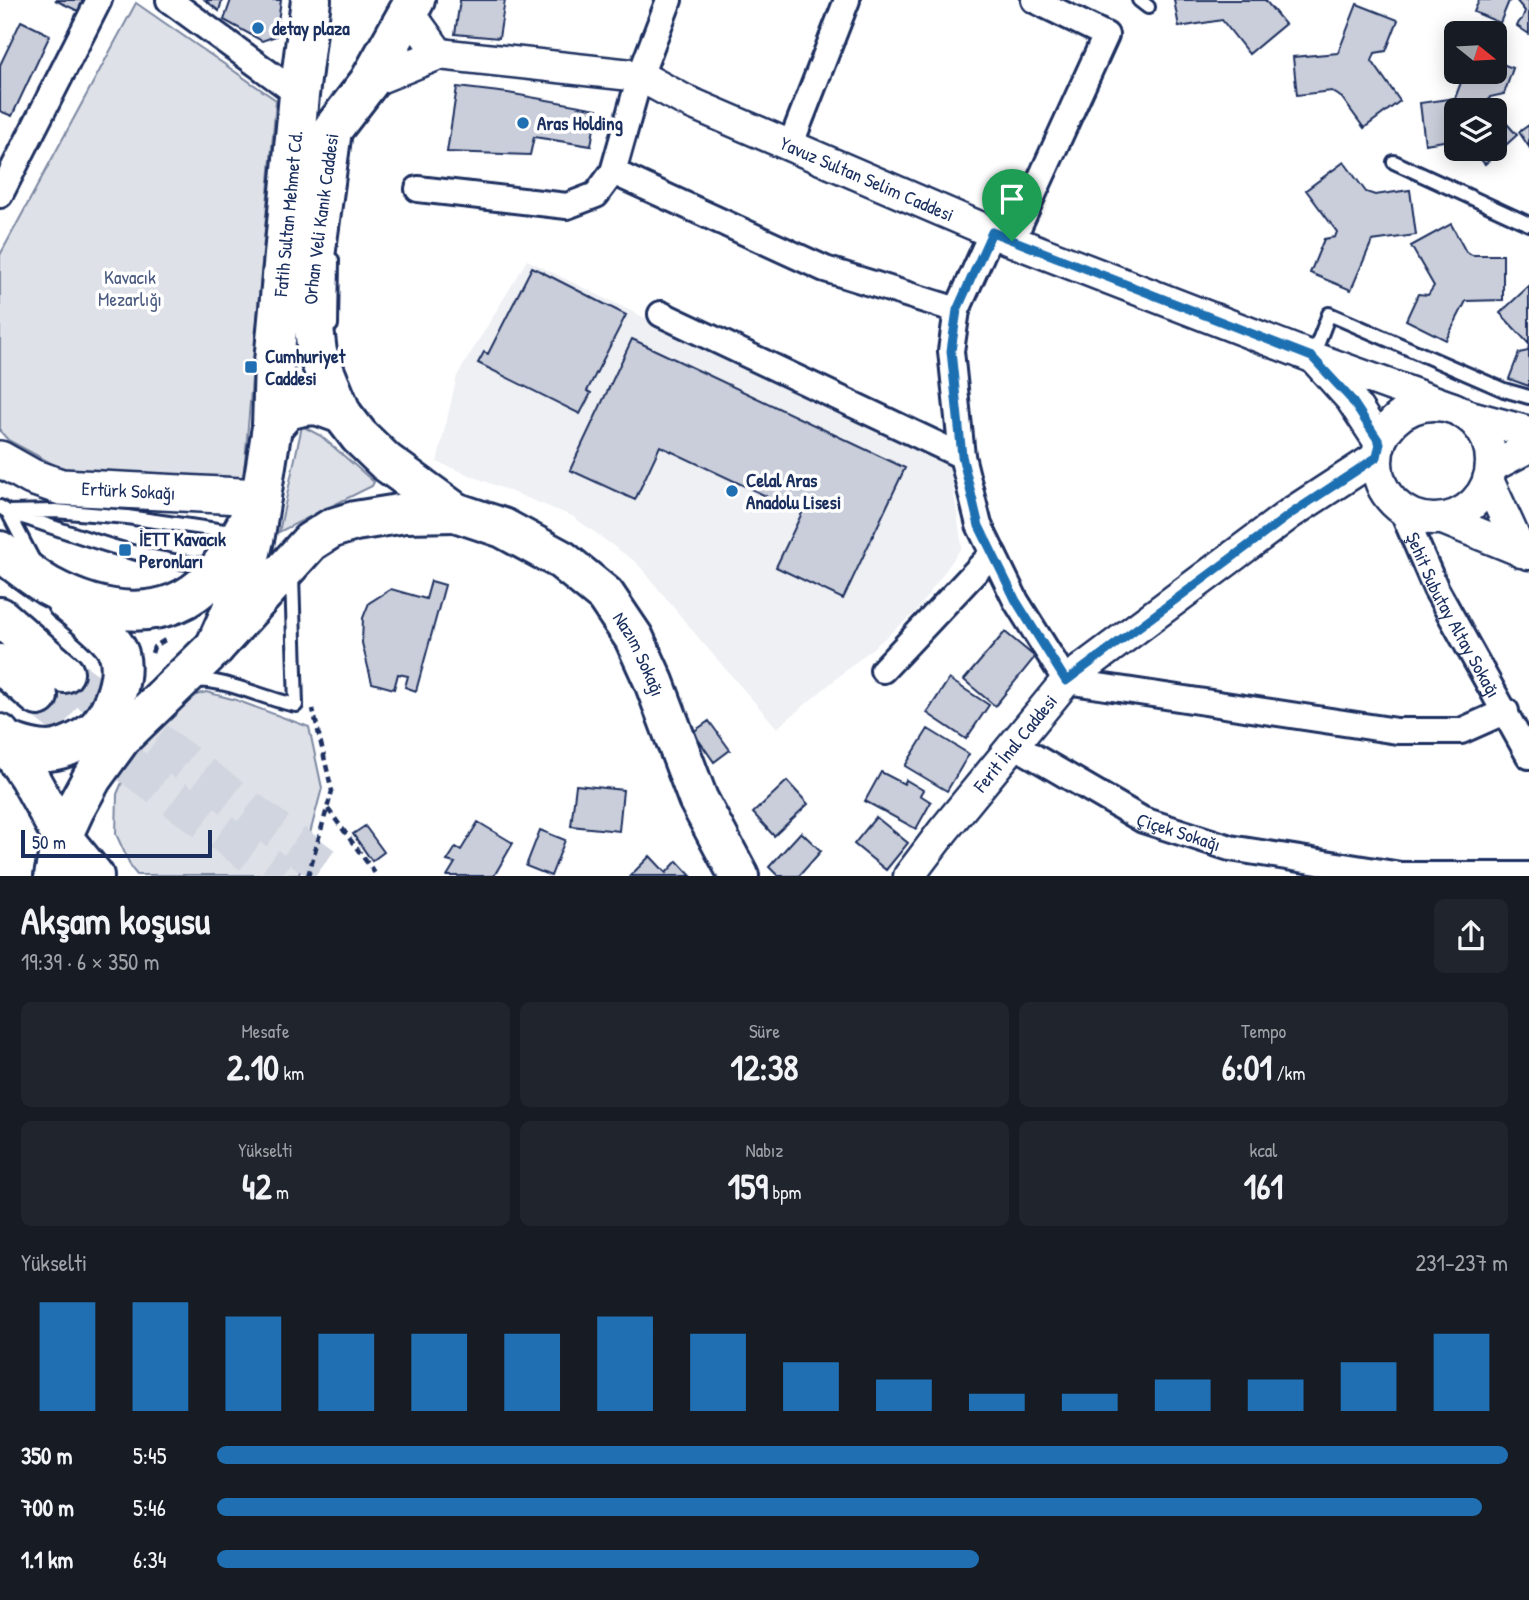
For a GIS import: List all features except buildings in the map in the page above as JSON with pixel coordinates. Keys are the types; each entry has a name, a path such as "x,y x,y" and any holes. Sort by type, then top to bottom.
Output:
{"main road":[{"name":"Fatih Sultan Mehmet Cd.","path":"215,647 244,582 255,535 272,427 274,362 299,95 311,0"},
{"name":"Orhan Veli Kanık Caddesi","path":"412,6 369,82 332,130 310,294 317,353 342,414 386,463 455,512"},
{"path":"272,427 287,410 303,406 317,405 342,414"},
{"name":"Ertürk Sokağı","path":"0,459 32,477 61,487 261,497"},
{"path":"47,585 106,608 152,610 172,605 191,596 210,579 261,497"},
{"path":"54,876 62,837 83,794 121,738 215,647 310,542 332,528 355,521 405,513 455,512"},
{"name":"Nazım Sokağı","path":"455,512 503,528 562,560 605,595 634,638 654,682 698,799 739,876"},
{"path":"0,551 89,619 118,653 121,673 117,692 99,727 77,742 66,748 49,751 30,750 3,738"},
{"path":"0,617 51,684 0,664"},
{"path":"3,738 29,777 62,837 94,876"}],"street":[{"path":"0,195 99,0"},
{"path":"169,0 299,95"},
{"path":"418,189 567,206 596,195 612,172 640,76 669,0"},
{"path":"790,146 847,0"},
{"path":"1034,0 1107,35 1002,237 957,310 951,351 962,456 979,526 1016,601 1066,681 1398,731 1461,731 1506,711"},
{"path":"369,82 439,54 412,6"},
{"name":"Yavuz Sultan Selim Caddesi","path":"439,54 640,76 684,100 1002,237 1459,412"},
{"path":"612,172 825,269 957,310"},
{"path":"661,314 962,456"},
{"path":"1312,357 1351,399 1379,450"},
{"path":"1525,553 1443,519 1419,517 1401,508 1383,488 1378,472 1379,450 1388,429 1414,408 1433,405 1529,432"},
{"path":"1443,519 1463,511 1475,501 1489,473 1490,452 1485,438 1478,425 1459,412"},
{"path":"1489,473 1529,447"},
{"name":"Ferit İnal Caddesi","path":"909,876 1066,681 1379,450"},
{"path":"1489,473 1525,553"},
{"name":"Şehit Subutay Altay Sokağı","path":"1401,508 1436,589 1529,756"},
{"path":"883,670 993,553"},
{"name":"Çiçek Sokağı","path":"1014,745 1143,820 1230,849 1401,875 1529,875"}],"lane":[{"path":"1394,162 1529,224"},
{"path":"1312,357 1329,314 1504,390 1529,397"},
{"path":"4,510 127,517 241,533"},
{"path":"4,510 150,558 186,564 221,565"},
{"path":"4,510 47,585"},
{"path":"177,683 200,680 232,686 296,705 291,562"}],"path":[{"path":"121,673 144,670 154,647 174,634"},
{"path":"308,876 332,791 313,704"},
{"path":"327,808 377,876"}],"shaded area":[{"name":"Celal Aras Anadolu Lisesi","path":"527,260 950,467 962,547 916,612 777,728 637,563 572,516 437,462 457,376"}],"green space":[{"name":"Kavacık Mezarlığı","path":"136,3 276,100 243,484 60,468 8,440 0,431 0,255"},
{"path":"302,426 321,436 374,482 372,486 279,532"},
{"path":"206,692 309,727 322,788 299,875 137,875 132,869 116,834 117,794 134,755 160,723 183,699"}],"tunnel":[{"path":"64,673 338,876"},
{"path":"38,696 281,876"}],"place":[{"name":"detay plaza","path":"258,28"},
{"name":"Aras Holding","path":"523,123"},
{"name":"Cumhuriyet Caddesi","path":"251,367"},
{"name":"Celal Aras Anadolu Lisesi","path":"732,491"},
{"name":"İETT Kavacık Peronları","path":"125,550"}],"route":[{"path":"992,232 1012,241 1312,357 1351,399 1380,443 1377,457 1292,513 1066,681 1016,601 979,526 962,456 951,351 957,310 992,232"}]}
